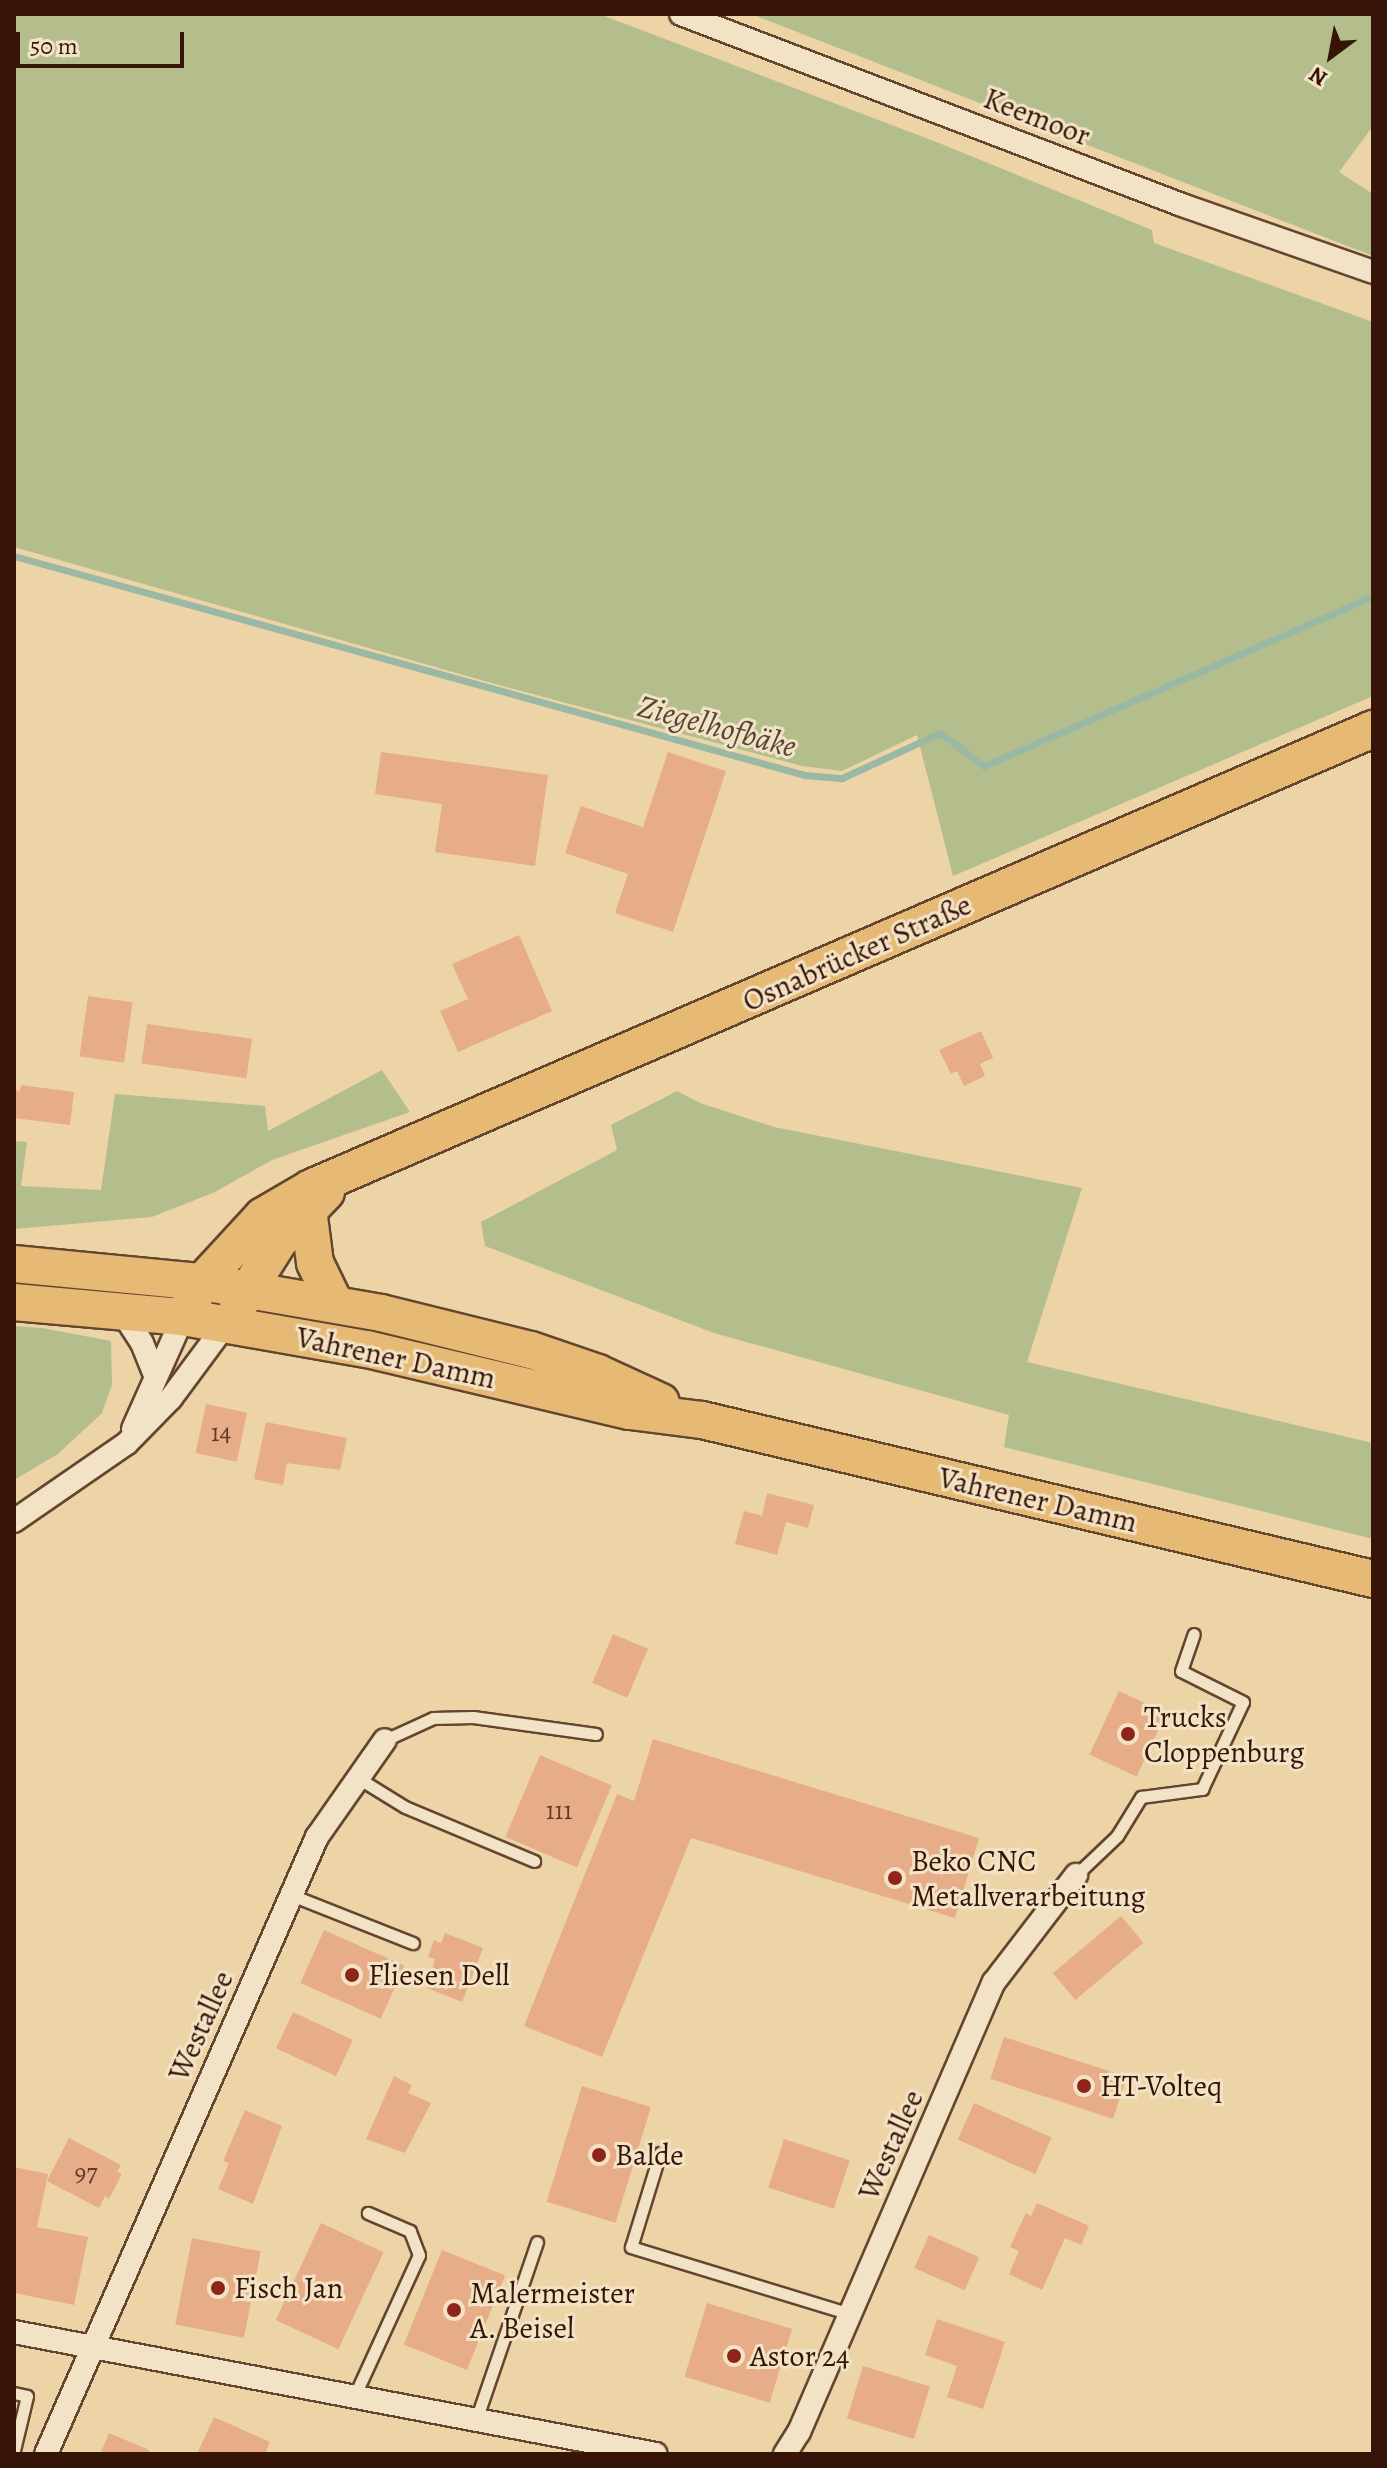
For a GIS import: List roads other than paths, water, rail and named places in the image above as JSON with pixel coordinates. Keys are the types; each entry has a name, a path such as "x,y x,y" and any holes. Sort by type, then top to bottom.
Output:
{"main road":[{"name":"Osnabrücker Straße","path":"183,1317 202,1282 263,1216 311,1188 341,1178 384,1155 1373,729"},
{"name":"Osnabrücker Straße","path":"226,1324 279,1241 341,1178"},
{"path":"308,1209 315,1263 335,1304"},
{"name":"Vahrener Damm","path":"14,1264 98,1269 250,1288 335,1304 531,1350 598,1373 702,1420"},
{"name":"Vahrener Damm","path":"14,1302 183,1317 367,1349 630,1411 702,1420 1373,1579"}],"street":[{"name":"Keemoor","path":"681,14 1182,205 1373,272"},
{"path":"120,1309 142,1343 156,1377"},
{"path":"127,1443 183,1317"},
{"path":"14,1521 127,1443 171,1398 226,1324"},
{"name":"Westallee","path":"46,2454 317,1837 385,1740"},
{"name":"Westallee","path":"785,2454 850,2314 994,1982 1076,1875"},
{"path":"14,2332 476,2420 571,2446 656,2454"}],"lane":[{"path":"1076,1875 1117,1836 1141,1797 1202,1789 1243,1702 1181,1671 1194,1634"},
{"path":"385,1740 433,1718 473,1717 596,1734"},
{"path":"358,1778 405,1807 534,1861"},
{"path":"291,1895 413,1943"},
{"path":"660,2153 631,2247 850,2314"},
{"path":"354,2397 419,2255 410,2231 368,2213"},
{"path":"476,2420 537,2242"},
{"path":"14,2393 27,2396 14,2450"}],"waterway":[{"name":"Ziegelhofbäke","path":"14,556 805,775 842,778 940,733 984,766 1373,596"}],"place":[{"name":"Trucks Cloppenburg","path":"1128,1734"},
{"name":"Beko CNC Metallverarbeitung","path":"895,1878"},
{"name":"Fliesen Dell","path":"352,1975"},
{"name":"HT-Volteq","path":"1084,2086"},
{"name":"Balde","path":"599,2155"},
{"name":"Fisch Jan","path":"218,2288"},
{"name":"Malermeister A. Beisel","path":"454,2310"},
{"name":"Astor 24","path":"734,2356"}]}
